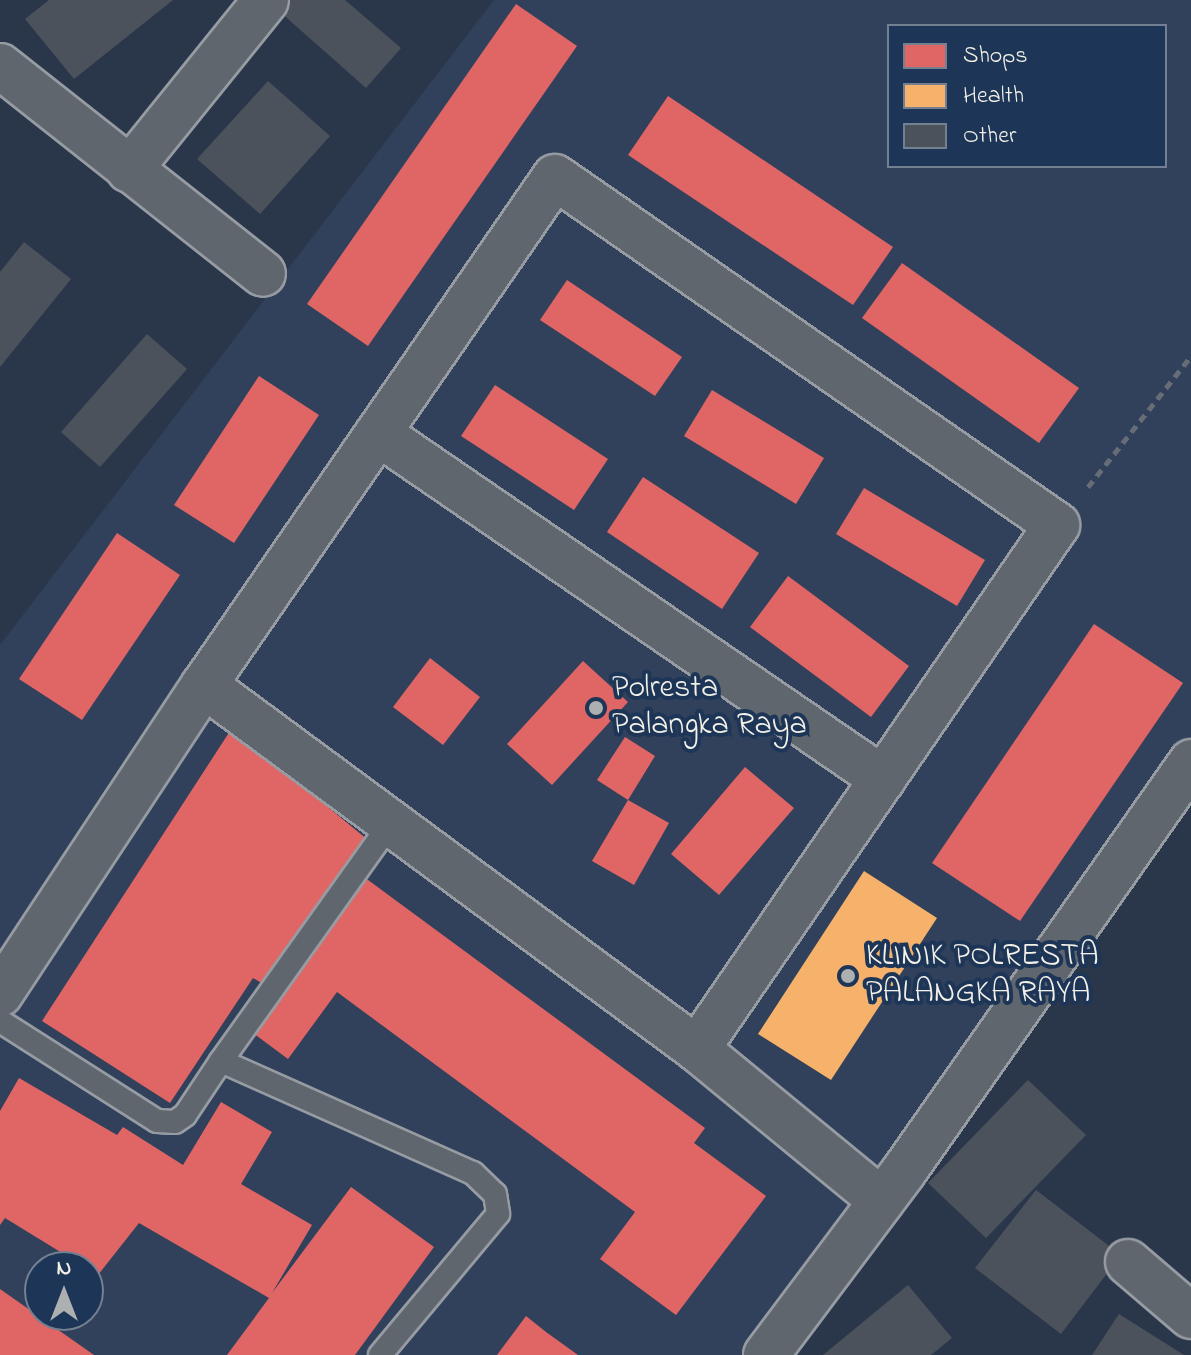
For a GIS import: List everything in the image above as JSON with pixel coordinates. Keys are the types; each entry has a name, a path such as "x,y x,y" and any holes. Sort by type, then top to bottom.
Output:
{"street":[{"path":"129,170 266,0"},
{"path":"0,66 263,274"},
{"path":"0,994 204,685 555,177 1057,525 697,1049"},
{"path":"378,433 883,779"},
{"path":"204,685 697,1049 882,1201"},
{"path":"766,1355 882,1201 1191,762"},
{"path":"1128,1262 1191,1316"}],"lane":[{"path":"0,1021 157,1121 175,1122 185,1115 391,823"},
{"path":"221,1061 473,1173 495,1194 498,1214 380,1355"}],"path":[{"path":"1057,525 1191,356"}],"shaded area":[{"name":"Polresta Palangka Raya","path":"494,0 1191,0 1191,772 744,1355 0,1355 0,645"}],"building: Shops":[{"path":"516,4 577,46 368,346 307,304"},
{"path":"668,96 893,247 853,305 628,155"},
{"path":"902,263 1079,388 1039,443 862,318"},
{"path":"567,280 682,357 655,396 540,320"},
{"path":"259,376 319,415 234,543 174,505"},
{"path":"495,385 608,459 574,510 461,436"},
{"path":"712,390 824,458 796,504 684,436"},
{"path":"643,477 759,553 722,609 607,532"},
{"path":"864,488 985,560 957,606 836,534"},
{"path":"117,533 180,575 82,720 19,679"},
{"path":"788,576 909,666 871,717 750,627"},
{"path":"1094,624 1183,683 1020,921 932,863"},
{"path":"430,658 480,697 443,745 393,707"},
{"path":"583,661 628,702 552,785 507,744"},
{"path":"232,728 368,840 265,985 253,978 170,1103 42,1021"},
{"path":"625,737 655,756 628,800 597,780"},
{"path":"745,767 794,808 719,895 671,854"},
{"path":"628,800 669,823 634,885 592,861"},
{"path":"364,877 705,1128 694,1143 766,1196 676,1315 600,1259 635,1212 337,992 288,1059 249,1030"},
{"path":"19,1078 117,1135 123,1127 183,1165 221,1102 272,1132 241,1184 312,1225 272,1293 351,1187 434,1247 355,1355 227,1355 269,1298 139,1223 104,1267 104,1251 59,1251 5,1218 0,1225 0,1111"},
{"path":"0,1289 24,1306 24,1331 60,1331 94,1355 0,1355"},
{"path":"526,1316 546,1332 578,1355 497,1355"}],"building: Health":[{"name":"KLINIK POLRESTA PALANGKA RAYA","path":"864,871 937,918 831,1080 758,1034"}],"building: Other":[{"path":"49,0 173,0 74,79 25,19"},
{"path":"290,0 345,0 401,48 366,88 279,11"},
{"path":"268,81 330,136 260,214 197,159"},
{"path":"24,242 71,279 0,367 0,272"},
{"path":"147,334 187,369 100,467 61,432"},
{"path":"1028,1080 1086,1135 986,1238 928,1183"},
{"path":"1036,1190 1121,1255 1061,1334 975,1268"},
{"path":"908,1285 952,1338 931,1355 823,1355"},
{"path":"1119,1314 1184,1355 1092,1355"}],"place":[{"name":"Polresta Palangka Raya","path":"596,708"},
{"name":"KLINIK POLRESTA PALANGKA RAYA","path":"848,976"}]}
